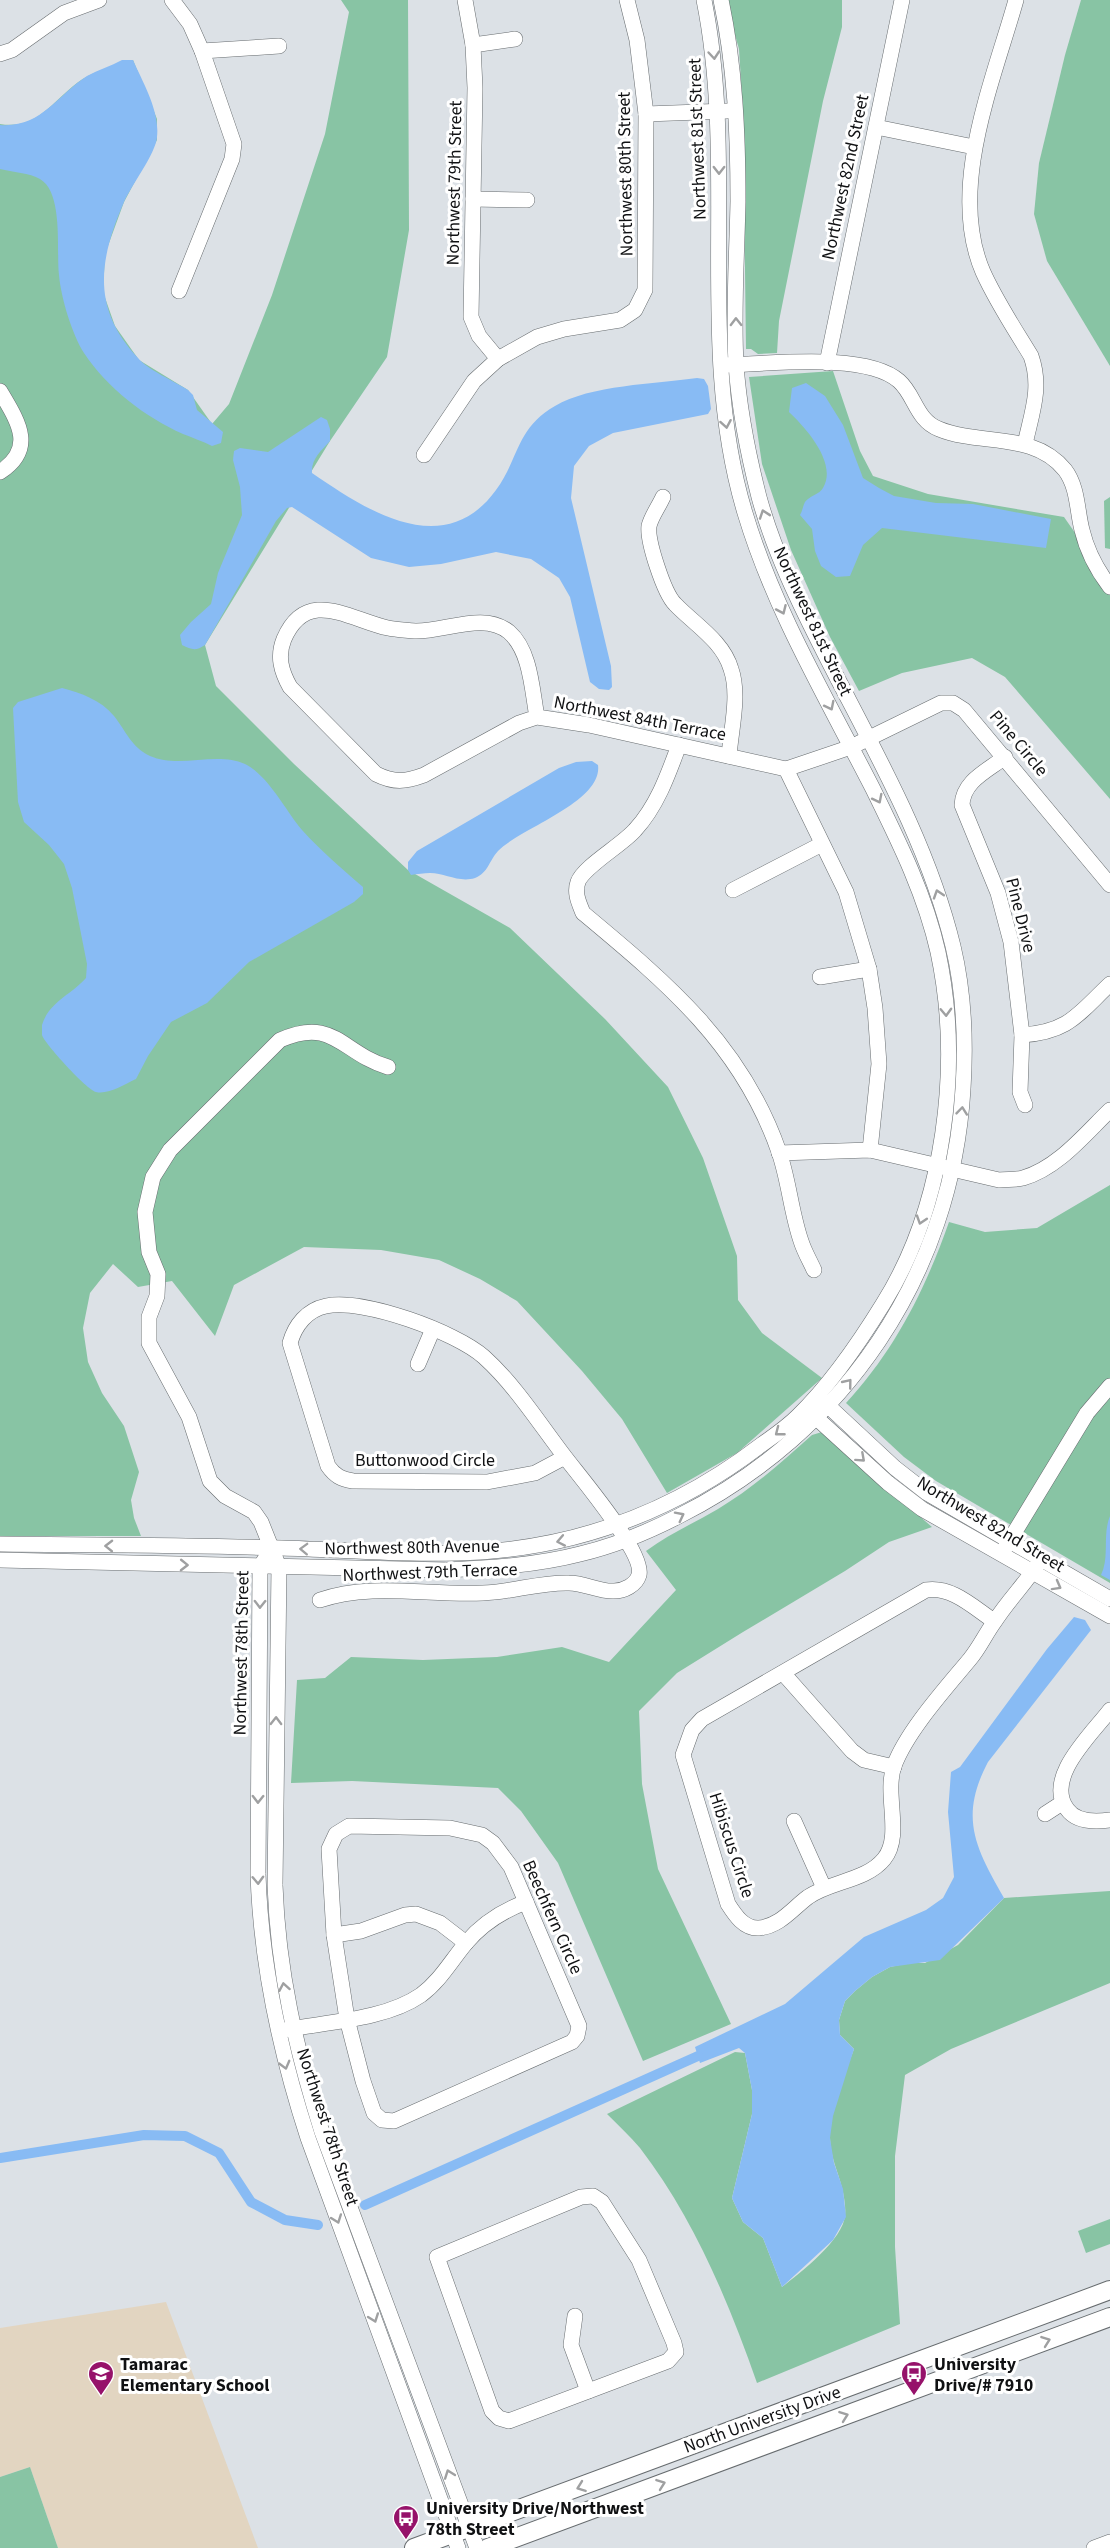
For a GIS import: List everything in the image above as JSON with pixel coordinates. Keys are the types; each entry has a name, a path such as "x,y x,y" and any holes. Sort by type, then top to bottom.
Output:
{"main road":[{"name":"North University Drive","path":"414,2548 460,2537 1110,2290"},
{"name":"North University Drive","path":"488,2548 1110,2317"},
{"path":"869,2407 878,2387 892,2371"}],"street":[{"path":"0,54 12,50 61,7 99,0"},
{"path":"172,0 190,24 202,51 234,144 232,159 179,291"},
{"name":"Northwest 79th Street","path":"465,0 473,45 475,88 471,317 479,336 498,359"},
{"name":"Northwest 80th Street","path":"498,359 537,338 564,329 620,320 635,310 645,290 646,114 637,40 627,0"},
{"name":"Northwest 81st Street","path":"704,0 714,46 719,111 721,366 724,411 744,510 784,615 906,856 925,905 938,954"},
{"name":"Northwest 81st Street","path":"721,0 730,44 736,111 736,365 751,463 760,502 809,623 928,863 954,950"},
{"name":"Northwest 82nd Street","path":"827,363 902,0"},
{"path":"1016,0 974,147 970,198 974,242 982,271 1031,356 1036,370 1037,387 1025,444"},
{"path":"473,45 515,39"},
{"path":"202,51 279,46"},
{"path":"646,114 736,111"},
{"path":"876,127 974,147"},
{"path":"474,199 527,200"},
{"path":"424,455 474,381 498,359"},
{"path":"721,366 827,363 859,365 883,370 901,382 922,417 937,429 961,435 1025,444 1050,455 1066,471 1076,495 1082,530 1089,552 1099,573 1110,587"},
{"path":"0,391 17,420 21,442 20,452 15,460 0,472"},
{"path":"663,497 649,526 653,552 662,581 673,602 724,652 732,670 735,690 729,756"},
{"name":"Northwest 84th Terrace","path":"537,717 527,666 520,646 510,633 497,624 482,622 418,631 388,628 330,609 313,611 300,618 289,628 281,651 283,674 290,687 376,774 391,781 408,781 424,775 519,723 537,717 589,725 786,770"},
{"name":"Pine Circle","path":"851,747 941,703 953,704 964,710 1110,885"},
{"path":"679,745 664,785 652,808 635,831 613,852 586,869 578,882 576,898 583,913 665,983 708,1028 735,1062 758,1104 780,1153 801,1241 814,1270"},
{"path":"851,747 786,770 846,892 869,969 875,1008 879,1064 870,1150"},
{"name":"Pine Drive","path":"1005,758 968,785 963,795 962,805 998,893 1008,933 1019,1000 1022,1035 1020,1092 1025,1105"},
{"path":"733,890 822,844"},
{"name":"Northwest 80th Avenue","path":"0,1560 260,1567 485,1568 580,1554 626,1540 706,1503 749,1476 817,1419 882,1337 909,1291 937,1226 953,1168 962,1112 965,1057 962,999 954,950"},
{"name":"Northwest 80th Avenue","path":"0,1544 271,1548 446,1554 485,1552 531,1547 576,1538 657,1509 699,1488 748,1456 798,1416 865,1332 894,1287 920,1223 937,1164 946,1112 948,1076 945,1002 938,954"},
{"path":"820,977 869,969"},
{"path":"1022,1035 1056,1030 1069,1022 1110,984"},
{"path":"271,1548 261,1522 254,1512 225,1496 210,1481 189,1417 149,1343 149,1317 157,1296 158,1274 149,1252 145,1212 153,1177 170,1150 280,1040 295,1033 309,1030 322,1031 373,1063 388,1067"},
{"path":"780,1153 870,1150 999,1180 1021,1179 1042,1170 1064,1154 1110,1110"},
{"name":"Buttonwood Circle","path":"565,1457 536,1473 487,1482 342,1479 328,1466 292,1355 290,1343 294,1330 302,1319 316,1309 345,1303 408,1319 460,1341 483,1356 506,1380 565,1457 617,1525 626,1540"},
{"path":"418,1364 433,1329"},
{"path":"1005,1547 1087,1413 1110,1386"},
{"name":"Northwest 82nd Street","path":"816,1396 895,1468 927,1493 1110,1616"},
{"name":"Northwest 82nd Street","path":"804,1409 888,1483 922,1509 1005,1547"},
{"name":"Northwest 79th Terrace","path":"320,1600 353,1591 484,1593 560,1583 585,1584 615,1592 634,1584 639,1576 640,1568 626,1540"},
{"name":"Northwest 78th Street","path":"271,1548 260,1567 258,1874 259,1917 277,2031 290,2084 311,2147 460,2537 477,2548"},
{"name":"Northwest 78th Street","path":"271,1548 279,1567 275,1885 276,1929 283,1983 292,2028 322,2132 460,2537"},
{"name":"Northwest 82nd Street","path":"1037,1566 1110,1599"},
{"name":"Hibiscus Circle","path":"994,1621 949,1591 938,1588 926,1590 702,1719 692,1730 683,1755 728,1904 735,1916 745,1924 756,1928 769,1926 824,1888 875,1869 886,1857 892,1844 890,1799 894,1767 909,1740 979,1648 994,1621 1037,1566"},
{"path":"783,1672 852,1752 864,1760 894,1767"},
{"path":"1110,1710 1064,1770 1059,1785 1062,1803 1070,1813 1084,1820 1110,1820"},
{"path":"1046,1814 1062,1803"},
{"path":"794,1821 824,1888"},
{"name":"Beechfern Circle","path":"349,1826 450,1828 482,1835 493,1843 511,1867 579,2026 577,2036 572,2042 394,2121 382,2120 374,2113 347,2019 334,1935 329,1849 336,1834 349,1826"},
{"path":"277,2031 389,2010 409,2002 440,1978 466,1943 504,1911 526,1902"},
{"path":"334,1935 361,1931 416,1914 440,1923 466,1943"},
{"path":"593,2196 602,2202 639,2260 676,2352 668,2361 588,2391 509,2421 499,2418 492,2411 437,2257 581,2197 593,2196"},
{"path":"575,2316 571,2345 588,2391"},
{"path":"1094,2548 1110,2542"}],"shaded area":[{"name":"Tamarac Elementary School","path":"166,2302 258,2548 58,2548 30,2467 0,2477 0,2328"}],"green space":[{"path":"341,0 408,0 409,230 387,357 330,441 205,645 216,686 294,764 408,870 510,928 605,1019 668,1087 703,1158 737,1256 738,1300 762,1333 822,1378 737,1453 667,1493 622,1419 582,1371 517,1301 480,1279 439,1260 381,1250 304,1247 234,1285 215,1336 172,1281 138,1287 113,1264 90,1293 83,1328 88,1362 102,1393 124,1426 139,1472 131,1500 134,1518 141,1536 0,1536 0,124 15,125 27,122 48,109 88,76 133,60 157,119 157,140 124,202 105,254 103,292 115,326 139,360 188,390 212,424 229,404 272,295 325,134 349,12"},
{"path":"725,0 842,0 842,27 823,101 779,321 777,353 758,354 751,349 746,349 743,113 739,49"},
{"path":"1081,0 1110,0 1110,366 1047,261 1034,214 1039,163"},
{"path":"833,371 860,451 873,476 928,494 1064,517 1110,583 1110,799 1005,677 972,658 902,673 859,691 830,637 791,550 762,464 749,377"},
{"path":"1110,497 1110,549 1105,548 1104,501"},
{"path":"1110,1185 1110,1583 936,1481 904,1457 846,1403 864,1383 907,1318 930,1272 949,1222 985,1232 1037,1228"},
{"path":"822,1432 932,1527 889,1542 677,1673 639,1711 642,1784 658,1869 731,2024 643,2061 558,1863 521,1811 498,1788 352,1781 291,1783 297,1680 325,1678 351,1657 423,1660 497,1657 562,1647 609,1662 676,1590 646,1551 731,1501 767,1474 812,1435"},
{"path":"1110,1891 1110,1983 951,2049 905,2075 895,2156 895,2247 900,2324 757,2383 708,2260 677,2202 640,2148 607,2114 735,2052 745,2053 752,2090 752,2114 732,2198 743,2222 763,2238 782,2287 829,2245 843,2224 845,2215 843,2194 830,2145 830,2127 842,2081 854,2049 840,2035 839,2020 845,2001 872,1977 890,1967 909,1963 925,1963 958,1945 1004,1898"},
{"path":"1110,2219 1110,2244 1086,2253 1078,2231"},
{"path":"30,2467 58,2548 0,2548 0,2477"}],"water":[{"path":"122,60 133,60 146,88 156,117 157,137 156,144 115,223 105,264 106,302 112,321 138,358 188,390 193,395 197,410 223,432 221,443 212,446 169,427 141,410 115,390 93,366 75,336 62,294 58,265 56,209 48,186 36,177 0,169 0,125 14,125 37,116 87,76"},
{"path":"704,379 708,386 711,409 708,414 613,433 589,446 574,466 571,498 611,666 612,687 609,690 599,689 590,682 570,597 559,578 531,559 496,552 441,564 409,567 371,558 292,507 287,508 276,521 205,645 194,649 182,645 180,635 211,604 218,573 242,515 240,487 233,460 234,451 240,448 268,452 321,417 327,420 330,441 315,459 312,473 380,514 405,522 429,526 453,523 475,511 496,490 525,434 542,415 555,406 569,399 604,389"},
{"path":"806,383 825,396 843,425 863,478 894,496 936,503 973,504 1051,519 1046,548 882,528 863,545 850,576 836,577 821,566 815,551 812,529 800,515 805,502 822,490 827,478 823,457 818,446 789,412 792,388"},
{"path":"62,688 97,701 109,710 133,743 150,756 173,761 234,760 253,769 269,785 309,837 363,887 363,894 354,902 249,962 207,1003 171,1022 148,1056 136,1079 101,1093 91,1089 75,1075 42,1035 45,1017 55,1005 86,978 87,964 72,888 64,864 49,845 24,822 18,802 13,708 18,702"},
{"path":"592,761 598,765 596,778 588,791 558,813 509,842 498,851 486,870 479,876 458,879 436,873 411,875 408,862 417,851 559,768 576,762"},
{"path":"1110,1516 1110,1580 1101,1575 1104,1568 1106,1531"},
{"path":"1074,1617 1085,1620 1091,1630 988,1762 974,1799 974,1832 985,1863 1004,1898 940,1960 890,1967 872,1977 845,2001 839,2020 840,2035 854,2049 833,2116 830,2138 834,2163 843,2189 846,2217 833,2240 782,2287 763,2238 743,2222 732,2198 752,2114 752,2090 745,2053 739,2048 700,2063 695,2047 785,2004 864,1937 926,1910 943,1898 954,1877 948,1812 951,1772 960,1767 1047,1649"}],"waterway":[{"path":"365,2205 698,2056"},
{"path":"0,2158 144,2135 185,2136 219,2153 251,2202 285,2220 318,2225"}],"place":[{"name":"Tamarac Elementary School","path":"101,2397"},
{"name":"University Drive/# 7910","path":"914,2397"},
{"name":"University Drive/Northwest 78th Street","path":"406,2541"}]}
